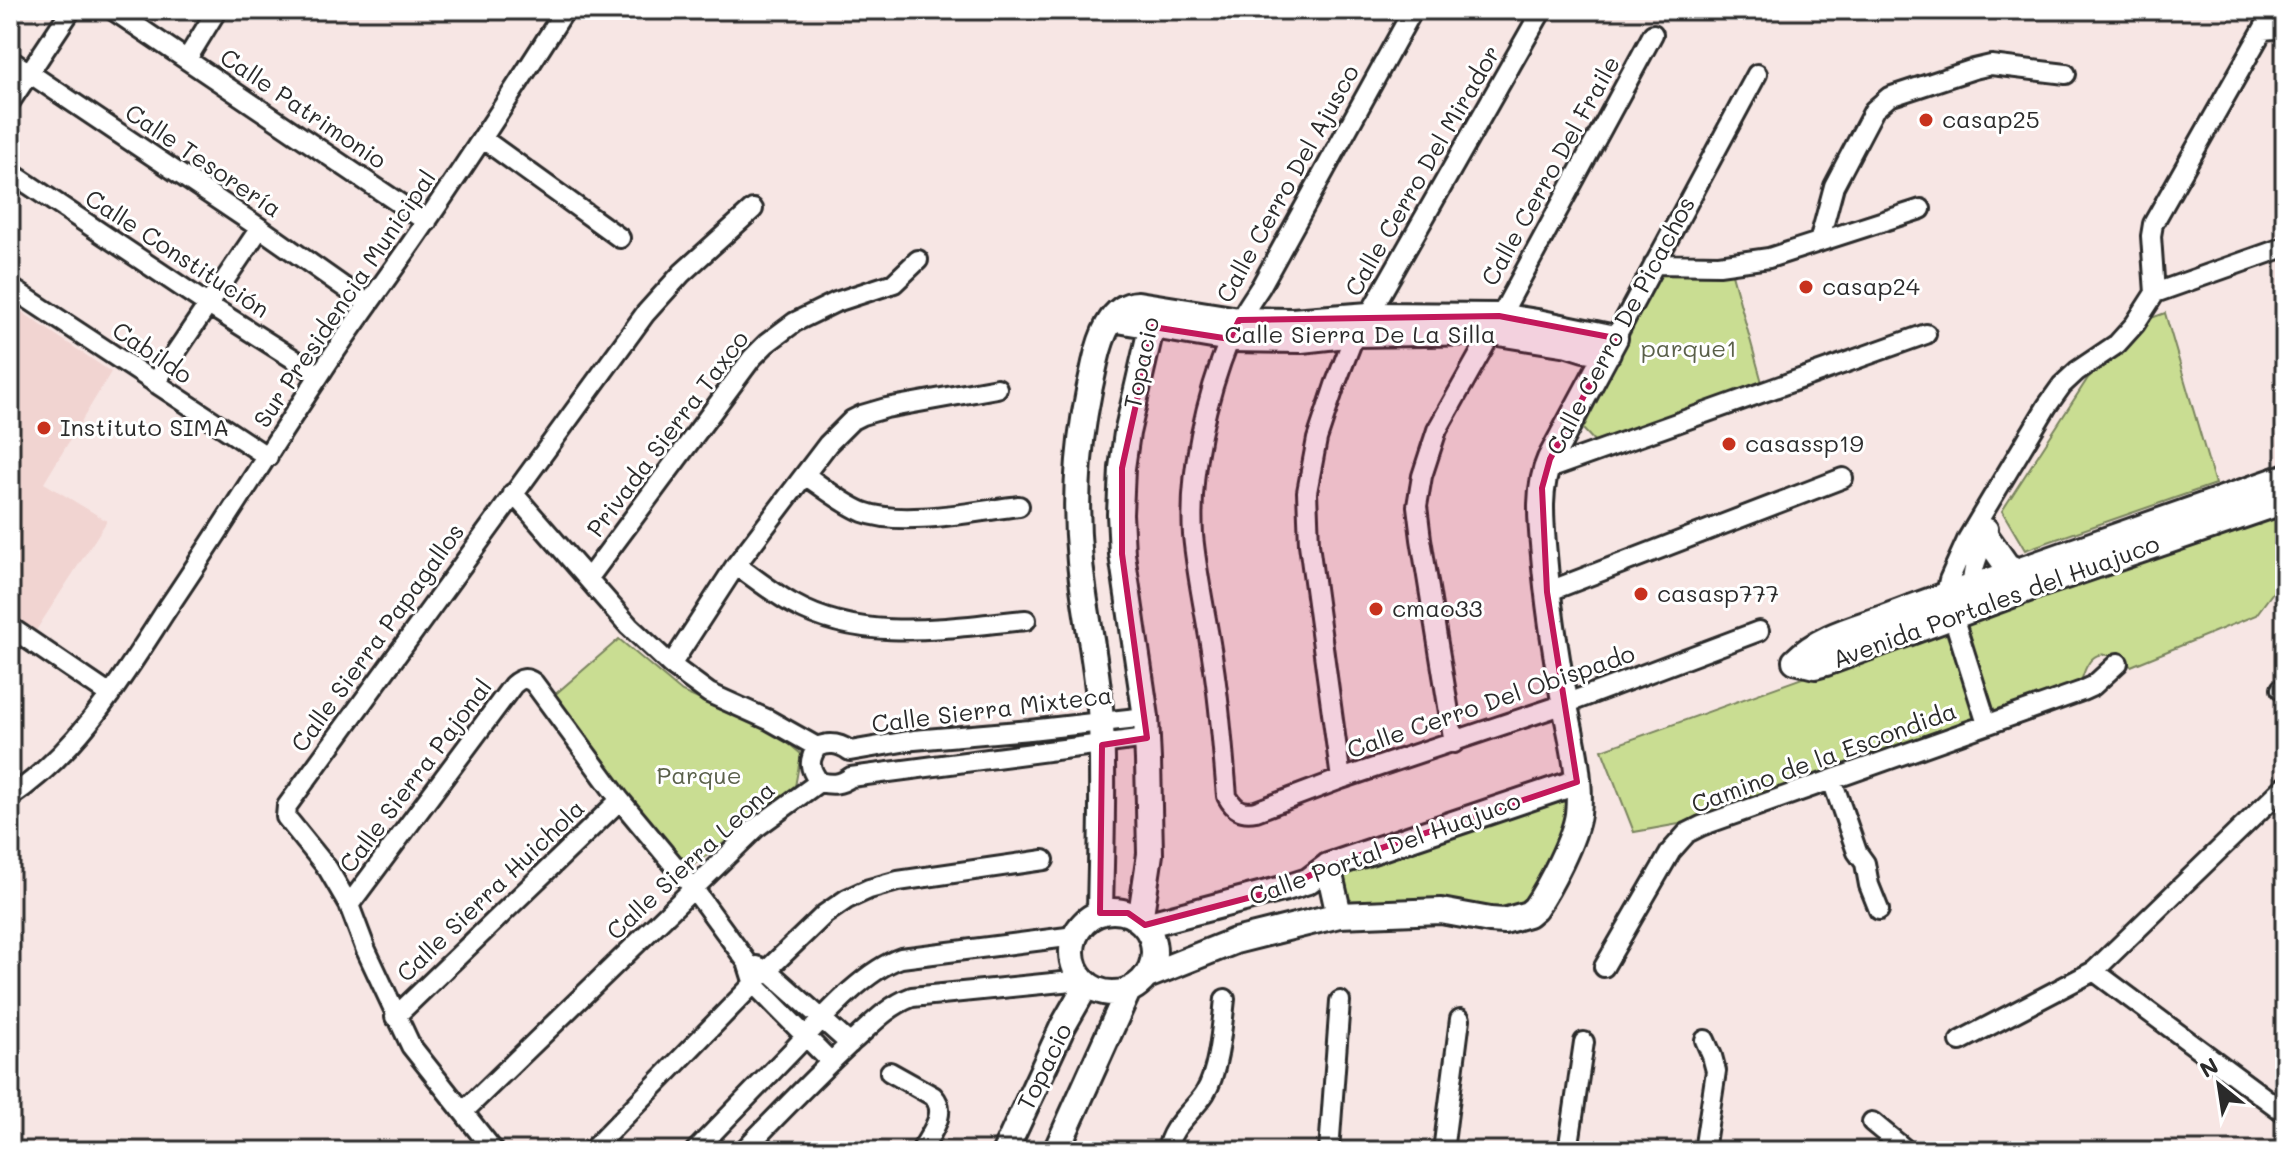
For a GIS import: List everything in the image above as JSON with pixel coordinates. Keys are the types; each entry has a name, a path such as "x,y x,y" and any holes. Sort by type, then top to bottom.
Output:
{"street":[{"path":"10,102 71,10"},
{"name":"Calle Patrimonio","path":"113,10 427,222"},
{"path":"187,59 217,10"},
{"name":"Sur Presidencia Municipal","path":"10,797 55,762 110,695 319,375 483,139 565,10"},
{"name":"Calle Cerro Del Ajusco","path":"1238,810 1227,796 1214,665 1193,533 1194,487 1205,411 1234,330 1413,10"},
{"name":"Calle Cerro Del Mirador","path":"1341,779 1309,544 1307,492 1317,439 1362,325 1542,10"},
{"path":"1987,724 1949,606 1953,568 1968,538 2062,385 2117,344 2135,324 2155,293 2153,224 2274,10"},
{"path":"2263,30 2285,28"},
{"name":"Calle Cerro Del Fraile","path":"1454,743 1417,506 1422,476 1437,430 1653,34"},
{"name":"Calle Tesorería","path":"10,60 368,304"},
{"path":"1819,242 1834,186 1874,110 1889,97 1991,65 2066,74"},
{"name":"Calle Cerro De Picachos","path":"1577,782 1547,592 1541,520 1545,470 1757,74"},
{"path":"483,139 620,238"},
{"name":"Calle Constitución","path":"10,172 319,375"},
{"name":"Calle Sierra Papagallos","path":"349,905 328,869 293,827 285,812 294,795 661,294 753,209"},
{"path":"1654,264 1719,265 1769,258 1921,209"},
{"path":"155,383 260,228"},
{"path":"2155,293 2285,247"},
{"name":"Privada Sierra Taxco","path":"588,579 752,358 767,343 795,322 818,310 894,283 918,260"},
{"name":"Cabildo","path":"10,287 268,457"},
{"name":"Calle Sierra De La Silla","path":"1112,319 1154,317 1301,340 1362,325 1496,324 1584,349 1612,346"},
{"name":"Topacio","path":"1142,923 1150,854 1146,727 1120,514 1127,433 1154,317"},
{"name":"Topacio","path":"1100,913 1102,733 1080,562 1076,502 1083,416 1098,350 1112,319"},
{"path":"1545,470 1926,334"},
{"path":"671,665 736,565 842,429 862,415 908,403 997,388"},
{"path":"805,475 849,505 866,513 893,519 1019,506"},
{"name":"Avenida Portales del Huajuco","path":"1975,597 2018,571 2285,477"},
{"path":"1547,592 1843,478"},
{"name":"Calle Sierra Mixteca","path":"513,493 629,626 671,665 709,693 769,720 817,747 826,743 841,745 850,751 914,740 1030,730 1102,733 1146,727"},
{"name":"Avenida Portales del Huajuco","path":"1949,606 1826,663 1815,666 1795,661 1806,650 1829,638 1949,606 2285,501"},
{"path":"1975,597 1974,566 1990,521 1988,506"},
{"path":"1986,536 2007,566 2018,571"},
{"path":"736,565 795,605 863,628 934,629 1026,620"},
{"path":"10,627 110,695"},
{"name":"Calle Cerro Del Obispado","path":"1238,810 1246,813 1256,811 1341,779 1454,743 1759,631"},
{"name":"Camino de la Escondida","path":"1604,967 1671,851 1687,833 2082,691 2093,686 2118,663"},
{"name":"Calle Sierra Pajonal","path":"349,905 513,685 524,678 534,683 620,800"},
{"path":"1030,730 1032,753"},
{"name":"Calle Sierra Leona","path":"463,1112 757,827 819,782 832,785 851,777 1032,753 1102,733"},
{"path":"817,747 810,759 810,766 819,782"},
{"path":"850,751 854,759 851,777"},
{"path":"1832,780 1857,852 1865,863 1869,885 1879,910"},
{"name":"Calle Portal Del Huajuco","path":"1142,923 1228,904 1308,881 1328,866 1577,782 1578,815 1571,838 1542,898 1528,914 1504,921 1441,911 1339,915 1235,941 1147,976"},
{"path":"1960,1041 2094,971 2285,786"},
{"path":"620,800 693,888 747,962 754,984 831,1062"},
{"name":"Calle Sierra Huichola","path":"395,1017 620,800"},
{"path":"591,1151 767,970 825,914 847,899 898,881 1044,860"},
{"path":"1328,866 1339,915"},
{"path":"1286,888 1298,924"},
{"path":"1228,904 1235,941"},
{"path":"349,905 395,1017 411,1046 494,1151"},
{"path":"1114,911 1128,913 1142,923 1152,937 1155,950 1153,964 1139,985 1113,994 1099,991 1084,982 1074,966 1072,951 1081,926 1100,913 1114,911"},
{"path":"695,1151 823,1019 888,962 1075,936"},
{"path":"747,962 767,970 850,1044"},
{"path":"2094,971 2285,1113"},
{"path":"743,1151 850,1044 889,1009 912,997 1084,982"},
{"name":"Topacio","path":"1005,1151 1084,982"},
{"name":"Topacio","path":"1056,1151 1128,991"},
{"path":"1167,1151 1171,1135 1211,1081 1225,999"},
{"path":"1329,1151 1340,1001"},
{"path":"1443,1151 1460,1019"},
{"path":"1704,1151 1716,1071 1705,1040"},
{"path":"1568,1151 1584,1042"},
{"path":"890,1072 938,1101 940,1116 921,1151"},
{"path":"1872,1122 1907,1151"}],"highlighted area":[{"path":"1499,316 1615,338 1550,459 1542,488 1547,592 1577,782 1328,866 1286,888 1145,925 1128,913 1100,913 1102,745 1147,738 1122,554 1122,468 1153,327 1230,339 1239,320"}],"shaded area":[{"name":"Instituto SIMA","path":"10,304 111,372 44,483 107,521 33,635 10,619"}],"green space":[{"name":"parque1","path":"1660,274 1732,274 1763,386 1597,444 1583,429"},
{"path":"2165,313 2215,484 2025,550 2002,511 2088,378 2151,318"},
{"path":"2285,511 2285,576 2256,615 2131,666 2112,656 2097,655 2087,665 2080,686 2001,712 1994,712 1989,706 1963,628 1967,622"},
{"path":"1944,627 1974,712 1973,721 1965,727 1679,824 1634,832 1602,750"},
{"name":"Parque","path":"619,639 682,692 776,733 801,754 794,792 685,871 551,698"},
{"path":"1565,797 1568,802 1566,823 1528,903 1512,911 1349,904 1337,875"}],"place":[{"name":"casap25","path":"1926,120"},
{"name":"casap24","path":"1806,287"},
{"name":"Instituto SIMA","path":"44,428"},
{"name":"casassp19","path":"1729,444"},
{"name":"casasp777","path":"1641,594"},
{"name":"cmao33","path":"1376,609"}]}
